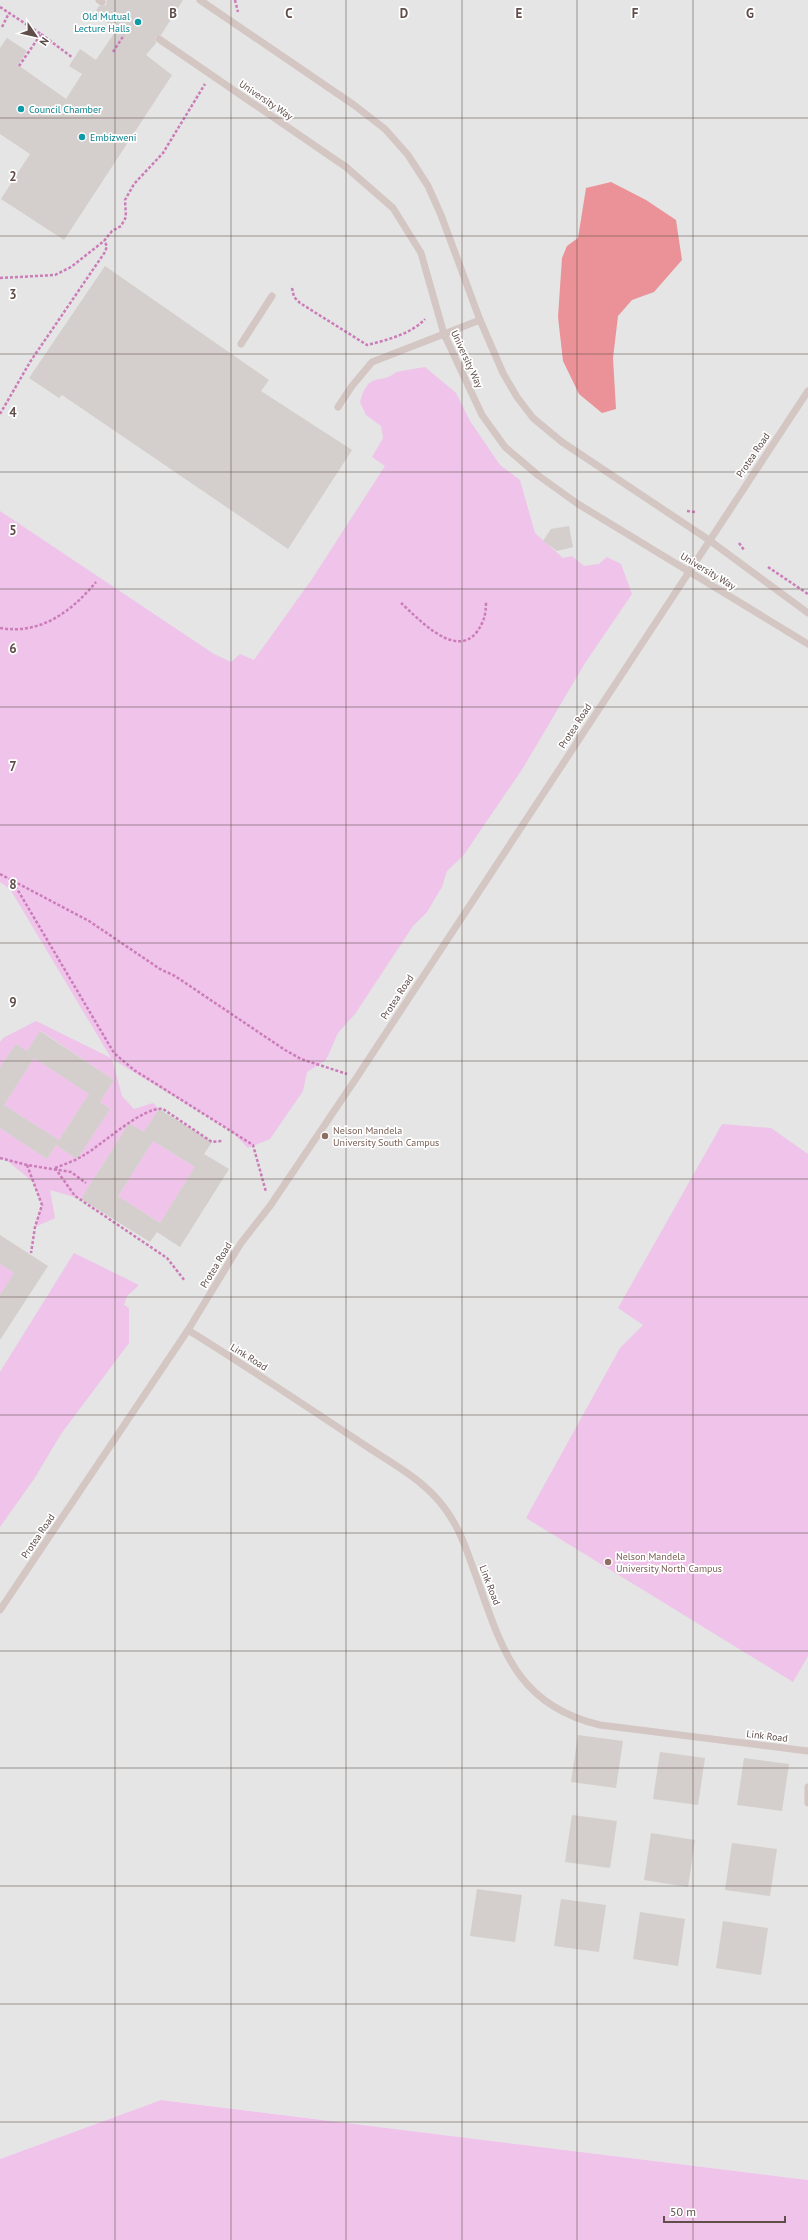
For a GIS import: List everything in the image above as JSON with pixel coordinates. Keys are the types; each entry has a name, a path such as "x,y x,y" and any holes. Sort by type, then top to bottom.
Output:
{"lane":[{"path":"200,0 354,104 385,130 408,155 428,186 441,215 480,320 503,373 517,397 533,418 574,451 709,540 808,613"},
{"name":"University Way","path":"158,39 346,167 393,208 421,253 444,334 482,415 505,447 539,476 578,504 808,644"},
{"path":"241,344 272,296"},
{"path":"338,407 352,386 372,362 480,320"},
{"name":"Protea Road","path":"0,1610 188,1330 241,1243 270,1206 357,1077 688,571 808,391"},
{"name":"Link Road","path":"188,1330 254,1371 405,1472 439,1501 460,1531 511,1665 530,1690 542,1699 570,1716 600,1724 808,1751"},
{"path":"808,1787 808,1803"}],"path":[{"path":"0,7 41,34 73,58"},
{"path":"2,26 9,13"},
{"path":"19,66 41,34"},
{"path":"113,52 124,35"},
{"path":"0,278 55,275 71,267 104,241 112,231 120,226 126,217 125,200 134,184 163,154 178,132 210,74"},
{"path":"0,414 30,362 105,252 107,246 104,241"},
{"path":"292,288 294,297 300,304 367,345 392,338 419,326 426,319"},
{"path":"738,543 745,552"},
{"path":"764,564 808,594"},
{"path":"0,628 31,628 56,618 79,602 96,582"},
{"path":"401,602 444,638 457,641 466,640 473,636 483,624 486,613 486,601"},
{"path":"0,874 89,921 160,969 175,976 285,1050 302,1059 357,1077"},
{"path":"13,882 114,1053 134,1070 252,1145 270,1206"},
{"path":"55,1168 84,1155 129,1123 154,1109 163,1109 212,1142 222,1141"},
{"path":"0,1158 28,1165 55,1168 71,1172 86,1183"},
{"path":"28,1165 42,1205 35,1227 31,1253"},
{"path":"55,1168 75,1196 167,1258 185,1282"}],"shaded area":[{"name":"Nelson Mandela University South Campus","path":"0,0 808,0 808,2180 161,2100 0,2159"},
{"path":"611,182 646,200 676,220 682,260 654,292 632,300 618,316 613,358 616,409 602,413 579,394 563,361 558,317 562,258 567,246 578,238 586,188"},
{"path":"425,367 456,393 470,421 500,465 520,480 535,533 563,558 572,556 584,566 599,564 607,557 621,564 632,594 585,663 523,768 463,856 447,871 442,887 427,912 413,926 355,1014 338,1033 326,1060 307,1072 303,1091 270,1139 248,1148 230,1130 112,1059 122,1096 134,1109 153,1103 159,1109 144,1132 129,1123 81,1199 50,1190 55,1218 35,1227 42,1205 33,1182 5,1159 0,1160 0,1128 47,1159 56,1145 77,1159 110,1109 100,1102 114,1080 41,1031 27,1051 16,1044 0,1067 0,1042 3,1038 36,1021 111,1058 10,889 0,882 0,511 214,654 231,662 240,654 254,660 312,579 385,466 372,457 383,438 381,426 366,415 360,402 367,385 376,380 391,376 396,372"},
{"path":"34,1058 89,1094 59,1140 4,1105"},
{"path":"722,1124 771,1128 808,1154 808,1656 793,1682 526,1518 620,1348 643,1325 618,1308"},
{"path":"153,1141 195,1167 160,1223 118,1196"},
{"path":"74,1253 139,1285 127,1296 124,1305 129,1308 129,1343 61,1434 34,1479 0,1527 0,1372"},
{"path":"0,1264 14,1273 0,1295"},
{"path":"161,2100 808,2180 808,2240 0,2240 0,2159"}],"building":[{"name":"Embizweni","path":"107,0 183,0 161,35 155,37 156,43 146,55 172,75 64,240 1,199 30,154 0,134 0,48 7,38 27,51 18,65 66,99 82,74 69,66 80,49 96,60 117,29 94,14 99,6 106,5"},
{"path":"105,266 269,380 261,391 352,450 288,549 62,395 59,398 29,378"},
{"path":"569,526 573,547 557,551 543,541 551,529"},
{"path":"40,1031 114,1080 100,1102 110,1109 77,1159 56,1145 47,1159 0,1128 0,1067 16,1044 27,1051","holes":["34,1058 89,1094 59,1140 4,1105"]},
{"path":"159,1109 212,1142 204,1154 229,1169 180,1247 157,1232 150,1242 81,1199 129,1123 144,1132","holes":["153,1141 195,1167 160,1223 118,1196"]},
{"path":"0,1235 48,1266 0,1340 0,1295 14,1273 0,1264"},
{"path":"578,1735 623,1741 616,1788 571,1782"},
{"path":"660,1752 705,1758 698,1805 653,1799"},
{"path":"744,1758 789,1764 782,1811 737,1805"},
{"path":"572,1815 617,1821 610,1868 565,1862"},
{"path":"651,1833 695,1840 688,1887 644,1880"},
{"path":"732,1843 777,1849 770,1896 725,1890"},
{"path":"477,1889 522,1895 515,1942 470,1936"},
{"path":"561,1899 606,1905 599,1952 554,1946"},
{"path":"640,1912 685,1919 678,1966 633,1959"},
{"path":"723,1921 768,1928 761,1975 716,1968"}],"place":[{"name":"Old Mutual Lecture Halls","path":"138,22"},
{"name":"Council Chamber","path":"21,109"},
{"name":"Embizweni","path":"82,137"},
{"name":"Nelson Mandela University South Campus","path":"325,1136"},
{"name":"Nelson Mandela University North Campus","path":"608,1562"}]}
